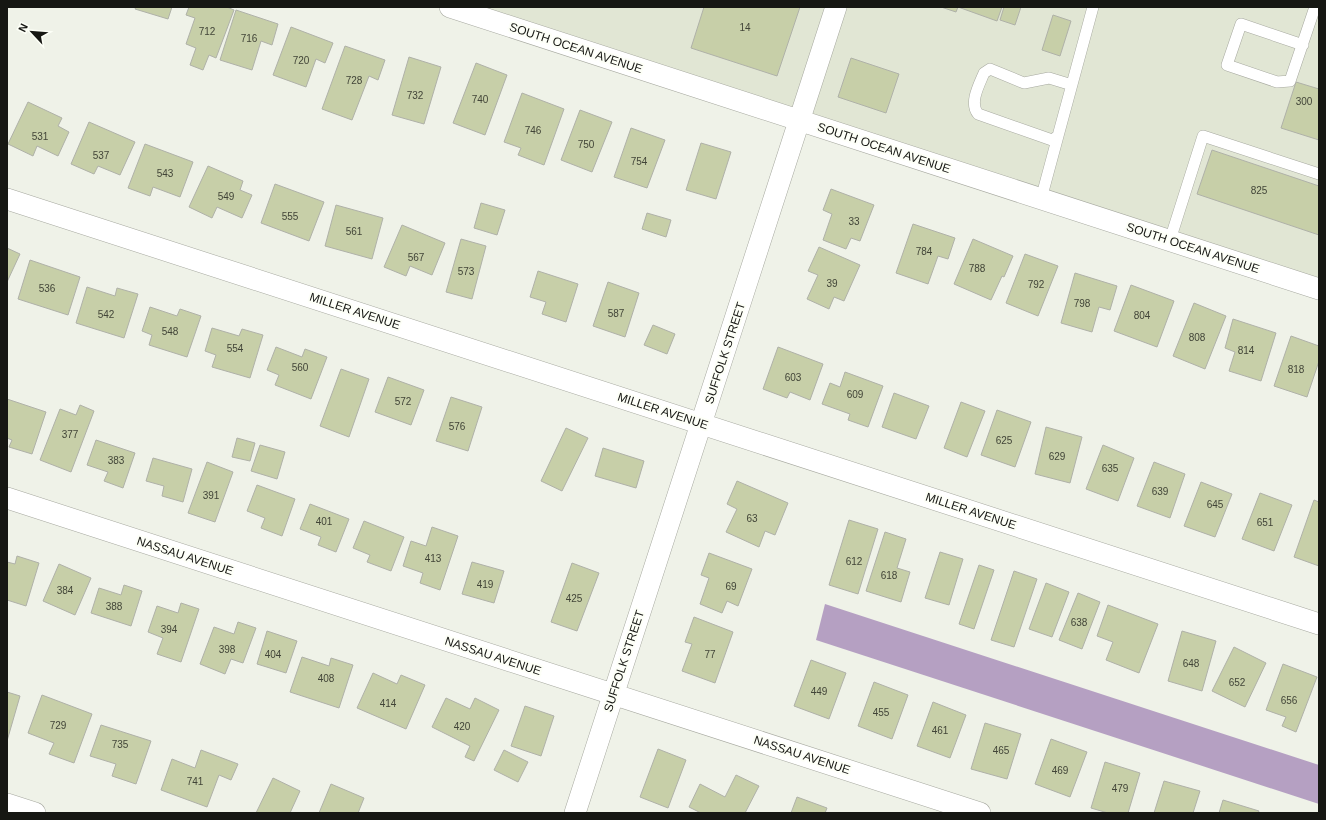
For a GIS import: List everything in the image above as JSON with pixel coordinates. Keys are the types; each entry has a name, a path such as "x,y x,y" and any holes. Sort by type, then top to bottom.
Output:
{"street":[{"name":"SOUTH OCEAN AVENUE","path":"450,7 1319,289"},
{"name":"SUFFOLK STREET","path":"575,813 836,7"},
{"name":"MILLER AVENUE","path":"7,199 1319,624"},
{"name":"NASSAU AVENUE","path":"7,498 980,813"},
{"path":"7,804 35,813"}],"lane":[{"path":"1041,199 1093,7"},
{"path":"1303,45 1241,24 1227,65 1277,82 1290,81 1303,45 1315,7"},
{"path":"1058,136 1052,140 978,114 975,110 974,102 984,73 990,69 1024,83 1049,78 1072,85"},
{"path":"1170,240 1203,136 1319,174"}],"shaded area":[{"path":"437,7 1319,7 1319,298"},
{"path":"825,604 1319,765 1319,804 816,640"}],"building":[{"path":"136,7 172,7 168,19 135,9"},
{"path":"189,7 227,7 234,10 216,58 209,55 203,70 190,65 196,48 186,44 195,18 186,15"},
{"path":"704,7 800,7 777,76 691,48"},
{"path":"941,7 958,7 956,12"},
{"path":"958,7 1002,7 997,21"},
{"path":"1004,7 1021,7 1015,25 1000,20"},
{"path":"236,10 278,24 272,45 261,41 252,70 220,60"},
{"path":"1053,15 1071,21 1060,56 1042,50"},
{"path":"291,27 333,43 325,63 316,59 306,87 273,75"},
{"path":"345,46 385,60 378,80 369,76 352,120 322,109"},
{"path":"409,57 441,67 424,124 392,115"},
{"path":"851,58 899,74 886,113 838,97"},
{"path":"476,63 507,75 485,135 453,123"},
{"path":"1296,82 1319,89 1319,140 1281,128"},
{"path":"522,93 564,109 544,165 518,155 521,148 504,142"},
{"path":"28,102 62,118 58,126 69,132 58,156 37,146 33,156 8,144"},
{"path":"580,110 612,122 592,172 561,160"},
{"path":"89,122 135,142 120,175 98,166 94,174 71,164"},
{"path":"631,128 665,140 647,188 614,177"},
{"path":"701,143 731,152 716,199 686,190"},
{"path":"145,144 193,162 180,197 153,187 150,196 128,188"},
{"path":"1212,150 1319,186 1319,235 1197,194"},
{"path":"208,166 243,181 240,190 252,195 242,218 217,207 212,218 189,207"},
{"path":"275,184 324,202 309,241 261,223"},
{"path":"831,189 874,205 860,241 851,238 846,249 823,240 832,214 823,210"},
{"path":"481,203 505,210 497,235 474,228"},
{"path":"336,205 383,218 372,259 325,246"},
{"path":"647,213 671,220 666,237 642,229"},
{"path":"913,224 955,238 948,259 938,256 928,284 896,273"},
{"path":"402,225 445,243 432,275 410,266 406,276 384,267"},
{"path":"461,239 486,246 472,299 446,292"},
{"path":"973,239 1013,256 1004,277 1002,276 991,300 954,284"},
{"path":"819,247 860,265 844,301 834,297 829,309 807,299 818,275 808,271"},
{"path":"7,248 20,254 7,282"},
{"path":"1025,254 1058,266 1038,316 1006,303"},
{"path":"30,260 80,277 68,315 18,299"},
{"path":"538,271 578,284 566,322 542,314 546,302 530,297"},
{"path":"1075,273 1117,286 1110,310 1099,307 1092,332 1061,323"},
{"path":"608,282 639,293 625,337 593,326"},
{"path":"1131,285 1174,301 1157,347 1114,331"},
{"path":"87,287 115,296 117,288 138,294 124,338 76,323"},
{"path":"1194,303 1226,316 1205,369 1173,356"},
{"path":"150,307 177,316 180,309 201,316 187,357 149,345 152,335 142,331"},
{"path":"1233,319 1276,333 1261,381 1229,371 1235,352 1225,348"},
{"path":"653,325 675,334 667,354 644,345"},
{"path":"212,328 239,336 242,329 263,335 250,378 212,367 216,355 205,351"},
{"path":"1291,336 1319,346 1319,361 1307,397 1274,386"},
{"path":"276,347 302,357 305,349 327,357 311,399 275,385 279,375 267,370"},
{"path":"778,347 823,364 810,400 790,392 787,398 763,389"},
{"path":"341,369 369,379 349,437 320,426"},
{"path":"845,372 883,386 868,427 848,420 850,414 822,404 830,383 840,387"},
{"path":"388,377 424,390 411,425 375,412"},
{"path":"894,393 929,406 916,439 882,427"},
{"path":"451,397 482,407 468,451 436,441"},
{"path":"7,399 46,412 32,454 9,447 12,440 7,438"},
{"path":"961,402 985,411 967,457 944,448"},
{"path":"80,405 94,411 71,472 40,460 60,409 76,415"},
{"path":"997,410 1031,422 1015,467 981,455"},
{"path":"1046,427 1082,437 1070,483 1035,474"},
{"path":"566,428 588,438 562,491 541,481"},
{"path":"237,438 255,443 250,461 232,457"},
{"path":"96,440 135,453 123,488 104,481 108,472 87,465"},
{"path":"260,445 285,452 277,479 251,471"},
{"path":"1103,445 1134,458 1118,501 1086,489"},
{"path":"603,448 644,461 636,488 595,476"},
{"path":"153,458 192,469 183,502 162,496 164,486 146,481"},
{"path":"207,462 233,472 215,522 188,513"},
{"path":"1154,462 1185,474 1170,518 1137,506"},
{"path":"737,481 788,503 775,535 765,531 759,547 726,532 737,509 727,504"},
{"path":"1201,482 1232,494 1215,537 1184,526"},
{"path":"257,485 295,499 282,536 261,528 265,518 247,511"},
{"path":"1260,493 1292,505 1274,551 1242,539"},
{"path":"1314,500 1319,502 1319,566 1294,557"},
{"path":"310,504 349,519 336,552 318,545 321,537 300,529"},
{"path":"849,520 878,529 858,594 829,585"},
{"path":"364,521 404,537 391,571 367,562 370,555 353,548"},
{"path":"432,527 458,536 440,590 420,583 423,573 403,566 411,541 426,546"},
{"path":"885,532 906,539 897,568 910,572 901,602 866,591"},
{"path":"940,552 963,559 949,605 925,598"},
{"path":"709,553 752,569 738,606 727,601 722,613 700,604 709,578 701,575"},
{"path":"17,556 39,563 26,606 7,600 7,562 15,564"},
{"path":"472,562 504,571 494,603 462,594"},
{"path":"572,563 599,573 577,631 551,622"},
{"path":"59,564 91,578 75,615 43,601"},
{"path":"979,565 994,570 974,629 959,624"},
{"path":"1014,571 1037,579 1014,647 991,640"},
{"path":"1046,583 1069,592 1052,637 1029,629"},
{"path":"124,585 142,591 131,626 91,613 99,588 121,595"},
{"path":"1078,593 1100,602 1082,649 1059,640"},
{"path":"181,603 199,609 181,662 157,654 163,638 148,632 157,606 178,613"},
{"path":"1108,605 1158,624 1139,673 1106,660 1113,642 1097,636"},
{"path":"694,617 733,632 715,683 682,671 692,644 685,642"},
{"path":"238,622 256,628 243,663 231,659 225,674 200,664 214,627 234,634"},
{"path":"267,631 297,641 286,673 257,664"},
{"path":"1182,631 1216,641 1202,691 1168,681"},
{"path":"1234,647 1266,663 1245,707 1212,691"},
{"path":"302,657 329,666 331,658 353,665 339,708 290,692"},
{"path":"811,660 846,673 829,719 794,706"},
{"path":"1283,664 1317,677 1296,732 1282,726 1286,717 1266,710"},
{"path":"373,673 397,684 401,675 425,685 406,729 357,708"},
{"path":"874,682 908,695 892,739 858,726"},
{"path":"7,692 20,696 7,741"},
{"path":"42,695 92,714 74,763 49,754 54,743 28,733"},
{"path":"446,698 470,709 475,698 499,710 474,761 465,757 470,746 432,727"},
{"path":"933,702 966,715 950,758 917,746"},
{"path":"525,706 554,716 541,756 511,746"},
{"path":"985,723 1021,734 1007,779 971,769"},
{"path":"101,725 151,741 136,784 112,776 116,764 90,756"},
{"path":"1051,739 1087,752 1070,797 1035,784"},
{"path":"658,749 686,760 668,808 640,797"},
{"path":"201,750 238,764 231,780 219,775 207,807 161,790 172,759 195,768"},
{"path":"504,750 528,762 518,782 494,770"},
{"path":"1105,762 1140,773 1128,813 1108,813 1091,808"},
{"path":"736,775 759,786 745,813 701,813 689,807 700,784 725,797"},
{"path":"273,778 300,791 290,813 256,813"},
{"path":"1164,781 1200,791 1193,813 1154,813"},
{"path":"331,784 364,798 358,813 319,813"},
{"path":"797,797 827,808 825,813 791,813"},
{"path":"1223,800 1259,811 1258,813 1219,813"}]}
